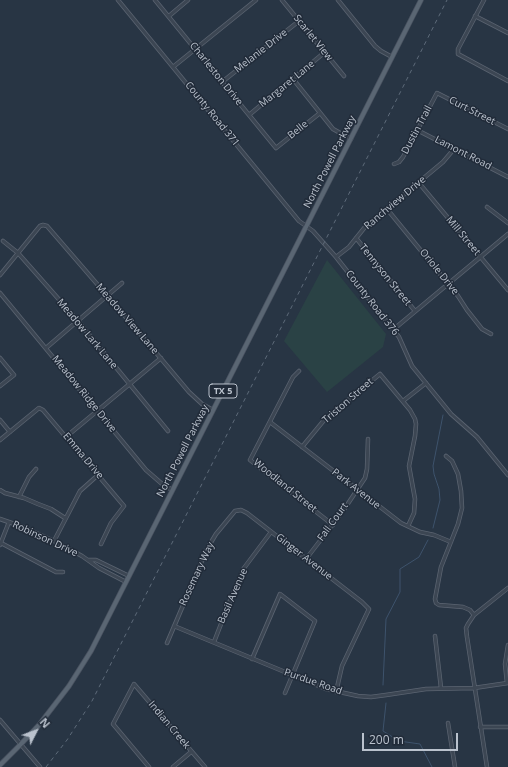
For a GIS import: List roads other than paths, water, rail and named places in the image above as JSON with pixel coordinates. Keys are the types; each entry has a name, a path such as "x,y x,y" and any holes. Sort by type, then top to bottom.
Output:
{"main road":[{"name":"North Powell Parkway","path":"0,765 44,719 77,674 91,651 420,0"}],"street":[{"name":"County Road 371","path":"118,0 299,221 306,227"},
{"name":"Charleston Drive","path":"155,0 276,148"},
{"path":"168,16 188,0"},
{"path":"173,67 256,0"},
{"name":"Scarlet View","path":"282,0 344,76"},
{"path":"338,0 375,46 381,51 392,56"},
{"path":"484,0 458,49 458,54 508,81"},
{"path":"475,16 508,33"},
{"name":"Melanie Drive","path":"222,82 299,21"},
{"name":"Margaret Lane","path":"249,115 325,52"},
{"path":"293,79 333,129 351,139"},
{"name":"Curt Street","path":"437,93 508,129"},
{"name":"Dustin Trail","path":"394,164 403,157 437,93"},
{"name":"Belle","path":"276,148 320,113"},
{"name":"Lamont Road","path":"417,130 508,177"},
{"name":"Ranchview Drive","path":"336,257 349,247 365,227 447,159 454,149"},
{"name":"Mill Street","path":"419,183 508,290"},
{"path":"487,206 508,223"},
{"name":"Oriole Drive","path":"387,209 448,284 482,329 491,334"},
{"name":"Meadow View Lane","path":"18,253 40,226 47,226 195,398 213,410"},
{"name":"County Road 376","path":"306,227 313,231 336,257 400,336 412,366 451,414 477,437 508,475"},
{"path":"394,329 508,234"},
{"name":"Tennyson Street","path":"356,238 415,311"},
{"name":"Meadow Lark Lane","path":"2,241 18,253 78,322 168,431"},
{"path":"0,275 18,253"},
{"path":"46,348 122,283"},
{"name":"Meadow Ridge Drive","path":"0,293 150,474 161,484 172,490"},
{"path":"0,358 14,375 0,386"},
{"path":"67,436 161,358"},
{"path":"270,422 293,377 299,371"},
{"name":"Triston Street","path":"302,447 330,414 380,374 403,401"},
{"path":"408,526 414,513 416,500 409,466 416,424 413,414 403,401 426,383"},
{"name":"Emma Drive","path":"10,432 40,408 67,436 124,506 111,523 101,544"},
{"path":"0,420 10,432 0,440"},
{"name":"Park Avenue","path":"270,422 394,518 420,532 434,535 451,542"},
{"name":"Woodland Street","path":"270,422 250,460 332,525"},
{"name":"Fall Court","path":"306,559 332,525 367,474 368,439"},
{"path":"446,456 455,466 460,483 462,500 460,517 438,577 435,599 436,603 439,605 463,607 470,610 474,615"},
{"path":"19,497 29,477 36,469"},
{"path":"54,541 80,491 98,475"},
{"path":"0,490 51,509 65,518"},
{"name":"Ginger Avenue","path":"236,510 241,510 247,513 362,602 368,610 342,666 336,692"},
{"name":"Rosemary Way","path":"167,643 207,548 216,534 236,510"},
{"name":"Robinson Drive","path":"0,519 23,526 54,541 126,582"},
{"path":"9,522 1,544 56,572 63,572"},
{"name":"Basil Avenue","path":"214,642 241,574 271,532"},
{"name":"Robinson Drive","path":"88,560 96,560 129,576"},
{"path":"487,767 466,632 468,624 474,615 508,588"},
{"path":"252,659 280,594 315,621 285,693"},
{"name":"Purdue Road","path":"174,626 292,676 336,692 358,696 371,697 412,690 474,688 508,683"},
{"path":"435,636 441,688"},
{"path":"508,645 505,664 508,683"},
{"name":"Indian Creek","path":"149,767 113,724 134,684 204,767"},
{"path":"0,720 40,767"},
{"path":"448,723 455,767"},
{"path":"480,727 508,727"},
{"path":"173,767 192,752"}],"waterway":[{"path":"433,528 440,500 439,489 433,466 443,415"},
{"path":"383,685 386,619 400,592 400,569 419,557 428,540"},
{"path":"386,703 383,731 399,741 420,744 432,767"}],"railway":[{"path":"46,767 67,740 92,701 447,0"}]}
